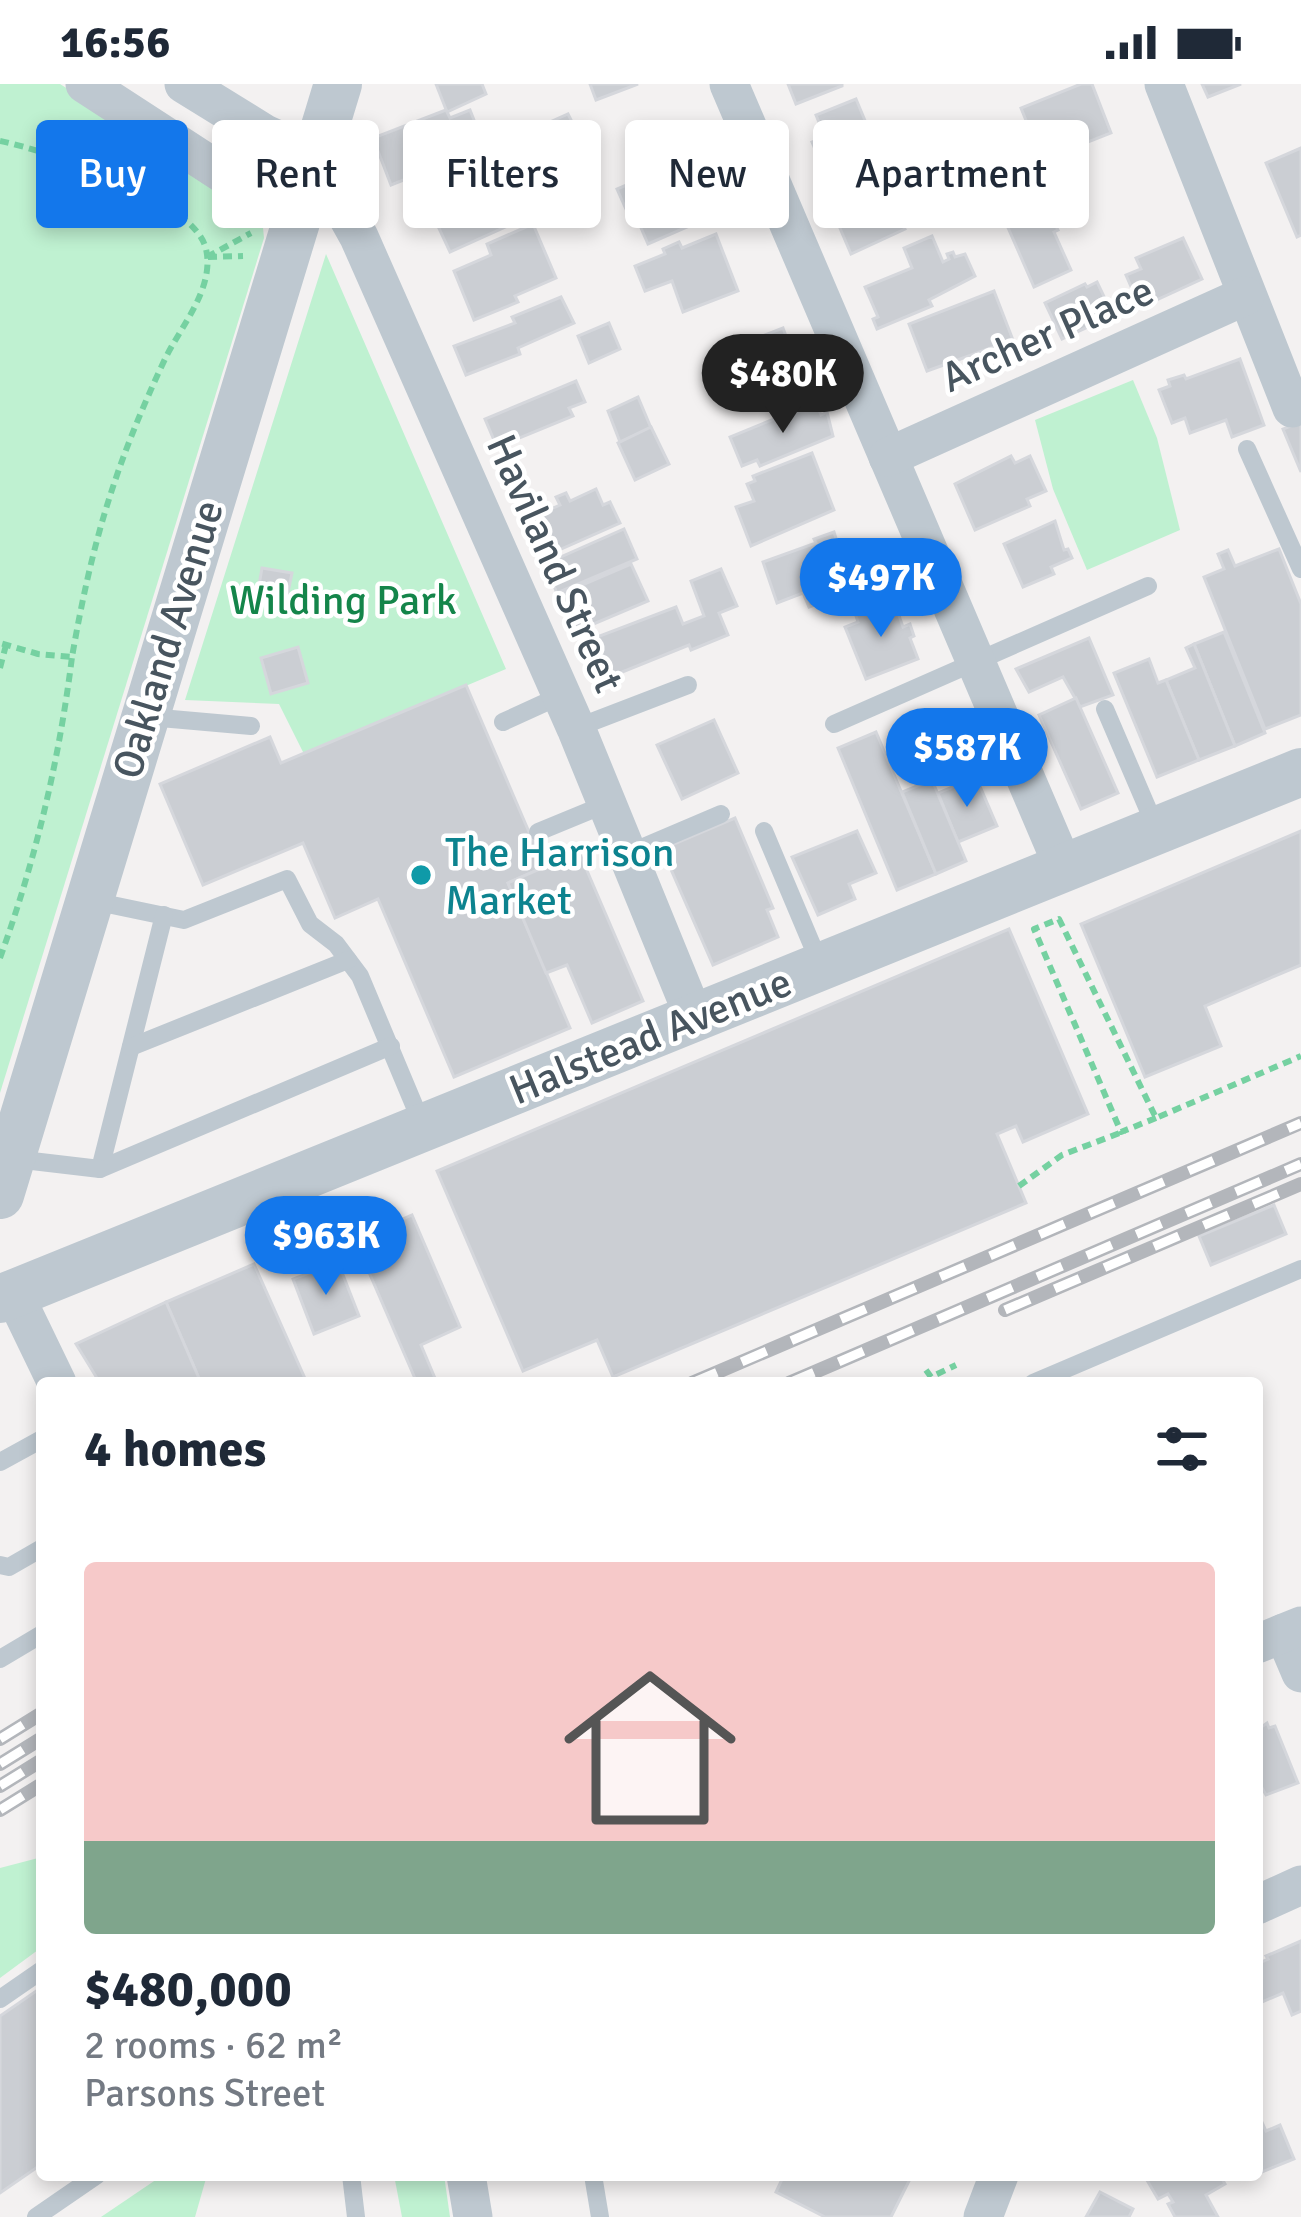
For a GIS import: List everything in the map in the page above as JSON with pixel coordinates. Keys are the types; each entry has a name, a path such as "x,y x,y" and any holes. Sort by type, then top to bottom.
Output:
{"street":[{"path":"86,84 212,166"},
{"path":"184,84 242,120"},
{"name":"Oakland Avenue","path":"326,120 338,84"},
{"path":"729,84 1063,866"},
{"path":"1164,84 1292,408"},
{"name":"Oakland Avenue","path":"5,1177 144,717 278,228"},
{"name":"Haviland Street","path":"354,228 569,711 694,1017"},
{"name":"Archer Place","path":"888,457 1245,296"},
{"name":"Halstead Avenue","path":"7,1296 1301,772"},
{"path":"7,1296 54,1377"},
{"path":"1281,1634 1301,1673"},
{"path":"1263,1902 1301,1885"},
{"path":"467,2181 473,2217"},
{"path":"983,2217 997,2181"}],"lane":[{"path":"1247,449 1301,569"},
{"path":"834,724 1148,586"},
{"path":"503,722 688,685"},
{"path":"1105,709 1156,828"},
{"path":"144,717 251,726"},
{"path":"538,832 606,804"},
{"path":"627,854 721,814"},
{"path":"764,831 820,964"},
{"path":"89,901 184,920 287,879 310,924 336,944 360,976 424,1129"},
{"path":"100,1169 164,915"},
{"path":"131,1047 348,960"},
{"path":"5,1177 100,1169 391,1046"},
{"path":"1063,1377 1301,1268"},
{"path":"0,1462 36,1442"},
{"path":"0,1565 10,1567 36,1552"},
{"path":"0,1659 36,1638"},
{"path":"0,1999 36,1974"},
{"path":"36,2217 88,2181"},
{"path":"352,2181 356,2217"},
{"path":"594,2181 600,2217"}],"path":[{"path":"0,141 95,170 130,186 190,224 204,243 207,257 201,292 132,428 109,488 89,562 57,765 34,857 0,958"},
{"path":"207,257 264,228"},
{"path":"207,257 259,256"},
{"path":"0,668 3,644 72,656"},
{"path":"1121,1132 1034,929 1060,919 1156,1118"},
{"path":"1019,1186 1062,1156 1301,1056"},
{"path":"926,1370 932,1377 956,1365"}],"green space":[{"path":"0,84 60,84 117,120 36,120 36,228 188,228 188,165 212,180 212,228 263,228 264,238 0,1093"},
{"name":"Wilding Park","path":"326,254 506,669 304,754 279,704 185,700"},
{"path":"1133,380 1157,438 1180,530 1087,570 1053,489 1035,420"},
{"path":"36,1859 36,1951 0,1978 0,1868"},
{"path":"154,2181 205,2181 195,2217 101,2217"},
{"path":"395,2181 445,2181 450,2217 402,2217"}],"building":[{"path":"436,84 482,84 486,94 447,112"},
{"path":"590,84 638,84 596,100"},
{"path":"788,84 842,84 842,86 796,104"},
{"path":"1092,84 1111,133 1089,142 1089,120 1026,120 1021,108"},
{"path":"1202,84 1241,84 1208,97"},
{"path":"856,99 865,120 818,120 816,115"},
{"path":"446,110 450,118 470,110 474,120 420,120"},
{"path":"403,126 403,180 391,185 379,154 379,136"},
{"path":"1301,148 1301,235 1297,237 1266,163"},
{"path":"439,228 503,228 450,252"},
{"path":"535,228 556,278 515,296 518,302 474,320 454,271 491,255 487,244"},
{"path":"641,228 685,228 648,244"},
{"path":"840,228 905,228 905,229 851,254"},
{"path":"1008,228 1058,230 1054,232 1071,270 1034,287"},
{"path":"716,234 738,291 683,312 672,281 645,291 635,266 665,254 663,249 679,242 682,248"},
{"path":"932,236 943,262 949,259 947,254 965,254 975,276 929,300 932,306 877,329 873,319 878,317 865,287 912,268 904,248"},
{"path":"1183,238 1202,279 1152,302 1148,293 1136,298 1126,275 1141,269 1136,258"},
{"path":"1097,282 1110,309 1099,315 1101,321 1062,339 1045,303"},
{"path":"994,291 1013,340 927,371 909,324"},
{"path":"561,297 574,323 518,348 520,354 466,375 454,346 515,323 512,317"},
{"path":"609,323 620,349 589,363 578,336"},
{"path":"783,328 796,363 733,387 720,352"},
{"path":"1240,359 1264,425 1232,437 1226,420 1190,433 1185,418 1172,423 1159,390 1170,386 1168,380 1184,375 1186,379"},
{"path":"576,381 585,402 569,408 573,416 497,447 485,419"},
{"path":"638,397 651,428 620,442 608,411"},
{"path":"816,402 821,415 827,412 833,436 760,466 757,460 742,466 730,437"},
{"path":"1301,422 1301,472 1283,429"},
{"path":"651,427 669,464 635,480 618,443"},
{"path":"812,453 834,510 751,546 736,507 754,501 747,484 755,481 753,476"},
{"path":"1011,456 1015,463 1030,456 1046,491 1027,499 1030,506 975,530 955,484"},
{"path":"596,489 603,505 610,502 620,523 552,553 535,516 560,505 556,497 566,493 570,501"},
{"path":"1055,521 1064,550 1072,558 1051,567 1054,574 1023,587 1004,544"},
{"path":"624,529 637,559 557,593 542,559 554,554 556,559"},
{"path":"834,532 842,558 850,555 859,589 809,607 803,593 777,603 763,562"},
{"path":"1279,549 1301,604 1301,715 1265,729 1204,577 1224,569 1218,554 1228,550 1235,566"},
{"path":"631,564 648,601 577,631 561,594"},
{"path":"262,568 292,573 287,597 258,591"},
{"path":"721,569 737,606 719,613 728,635 691,650 689,645 605,679 589,640 676,607 683,624 704,616 691,581"},
{"path":"877,601 882,612 896,607 903,627 910,624 918,659 866,679 845,627 858,622 854,610"},
{"path":"1224,632 1265,733 1235,746 1194,644"},
{"path":"1089,638 1113,695 1080,707 1063,677 1029,692 1016,669"},
{"path":"1194,644 1235,746 1199,760 1166,680 1195,668 1186,648"},
{"path":"298,647 308,683 271,694 261,658"},
{"path":"1149,659 1158,683 1166,680 1199,760 1157,777 1114,673"},
{"name":"The Harrison Market","path":"466,685 544,867 508,883 570,1028 454,1077 378,899 335,918 303,843 203,885 160,784 270,737 281,763"},
{"path":"1076,698 1118,793 1081,809 1039,715"},
{"path":"714,720 738,773 682,799 657,745"},
{"path":"876,732 936,874 897,890 838,748"},
{"path":"976,777 997,826 958,842 938,793"},
{"path":"932,780 966,861 936,874 902,792"},
{"path":"735,818 773,908 767,910 778,937 713,965 662,849"},
{"path":"857,831 876,873 849,884 855,899 818,915 792,857"},
{"path":"1301,831 1301,965 1205,1006 1221,1046 1145,1077 1081,924"},
{"path":"579,852 643,1001 592,1023 567,965 546,973 508,883"},
{"path":"1009,929 1088,1114 1023,1142 1016,1126 997,1134 1026,1203 613,1377 597,1340 523,1371 437,1171"},
{"path":"1274,1205 1286,1234 1211,1265 1199,1236"},
{"path":"412,1215 460,1327 421,1345 434,1377 414,1377 355,1240"},
{"path":"338,1262 359,1316 314,1334 293,1279"},
{"path":"254,1264 304,1377 198,1377 166,1302"},
{"path":"166,1302 198,1377 96,1377 76,1344"},
{"path":"1263,1726 1275,1726 1298,1783 1266,1795 1263,1790"},
{"path":"1301,1941 1301,2011 1292,2015 1283,1993 1263,2002 1266,1956"},
{"path":"36,1991 36,2168 0,2193 0,2016"},
{"path":"1263,2124 1266,2131 1280,2125 1294,2159 1263,2172"},
{"path":"781,2181 909,2181 891,2217 825,2217 776,2192"},
{"path":"1148,2181 1225,2184 1206,2195 1218,2217 1175,2217 1168,2194 1158,2199"},
{"path":"1100,2192 1133,2209 1129,2217 1086,2217"}],"railway":[{"path":"706,1377 1301,1123"},
{"path":"803,1377 1301,1164"},
{"path":"1005,1310 1301,1184"},
{"path":"0,1739 36,1717"},
{"path":"0,1764 36,1742"},
{"path":"0,1786 36,1764"},
{"path":"0,1810 36,1788"}],"place":[{"name":"The Harrison Market","path":"421,875"}]}
